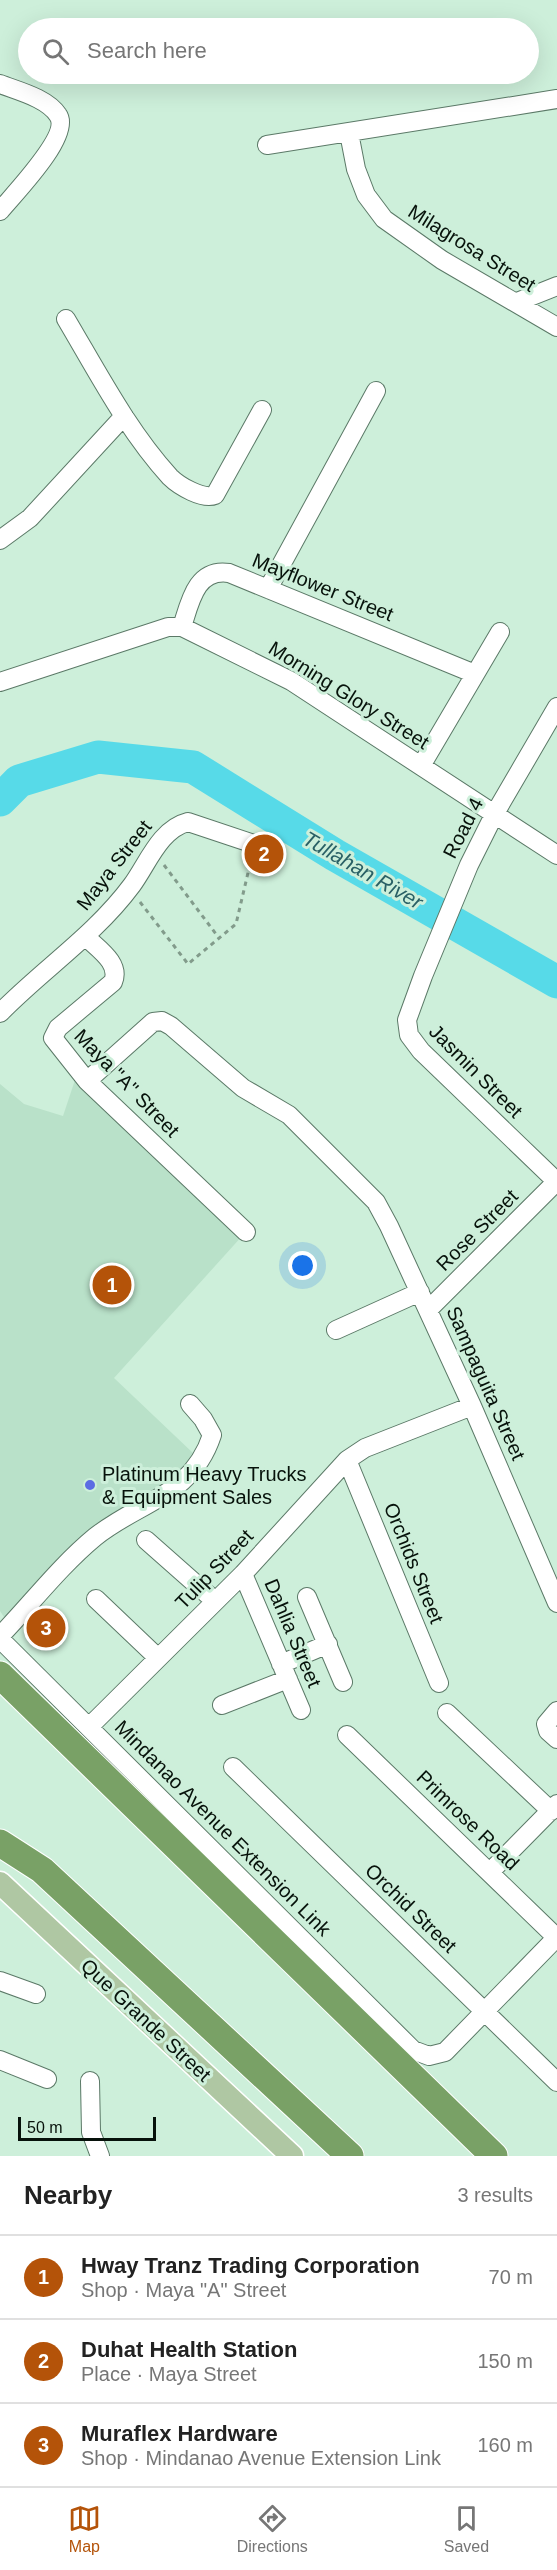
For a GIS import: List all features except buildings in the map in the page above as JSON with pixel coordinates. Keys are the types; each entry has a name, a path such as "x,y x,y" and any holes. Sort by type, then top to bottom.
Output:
{"highway":[{"path":"0,1675 494,2156"},
{"path":"0,1843 42,1870 350,2156"}],"main road":[{"name":"Que Grande Street","path":"0,1883 292,2156"}],"street":[{"path":"0,84 49,106 59,115 61,124 53,145 0,211"},
{"path":"267,145 557,99"},
{"name":"Milagrosa Street","path":"349,133 356,170 366,195 384,219 442,260 557,327"},
{"path":"517,302 557,286"},
{"path":"66,319 124,416 172,479 202,496 215,495 262,410"},
{"path":"268,589 376,391"},
{"path":"0,540 30,518 124,416"},
{"name":"Mayflower Street","path":"182,627 192,594 208,575 219,571 229,573 475,674"},
{"path":"0,682 168,627 182,627"},
{"name":"Morning Glory Street","path":"182,627 291,681 557,855"},
{"path":"421,766 500,632"},
{"name":"Road 4","path":"423,976 469,865 494,814 557,707"},
{"name":"Maya Street","path":"0,1013 18,994 85,936 128,890 171,829 188,822 255,844"},
{"name":"Maya \"A\" Street","path":"85,936 114,965 116,975 113,982 58,1028 53,1038 87,1081 246,1232"},
{"name":"Jasmin Street","path":"423,976 407,1020 409,1035 421,1051 557,1181"},
{"name":"Sampaguita Street","path":"87,1081 153,1022 162,1022 171,1026 243,1088 289,1115 376,1202 472,1406 557,1603"},
{"name":"Rose Street","path":"428,1310 557,1181"},
{"path":"336,1330 420,1292"},
{"path":"0,1638 95,1538 193,1473 201,1462 212,1435 203,1419 190,1404"},
{"name":"Tulip Street","path":"90,1726 243,1574 347,1460 365,1448 472,1406"},
{"name":"Orchids Street","path":"347,1460 440,1683"},
{"path":"146,1540 215,1601"},
{"name":"Dahlia Street","path":"243,1574 301,1710"},
{"path":"307,1597 343,1682"},
{"path":"96,1599 158,1658"},
{"name":"Mindanao Avenue Extension Link","path":"0,1638 413,2050 429,2056 445,2052 484,2011"},
{"path":"222,1705 285,1671 328,1644"},
{"path":"557,1711 546,1724 548,1731 557,1739"},
{"path":"447,1713 554,1807 490,1872"},
{"name":"Primrose Road","path":"347,1735 557,1938"},
{"name":"Orchid Street","path":"233,1767 557,2082"},
{"path":"484,2011 557,1938"},
{"path":"0,1981 36,1994"},
{"path":"0,2060 47,2079"},
{"path":"90,2081 91,2132 100,2156"}],"path":[{"path":"128,890 144,906 188,964 236,924 255,844"},
{"path":"154,852 219,938"}],"shaded area":[{"path":"76,1077 243,1235 114,1378 194,1454 193,1464 86,1534 6,1620 0,1611 0,1084 24,1104 63,1116"}],"waterway":[{"name":"Tullahan River","path":"0,800 19,781 98,757 193,767 335,855 557,982"}],"place":[{"name":"Duhat Health Station","path":"264,854"},
{"name":"Hway Tranz Trading Corporation","path":"112,1285"},
{"name":"Platinum Heavy Trucks & Equipment Sales","path":"90,1485"},
{"name":"Muraflex Hardware","path":"46,1628"}]}
